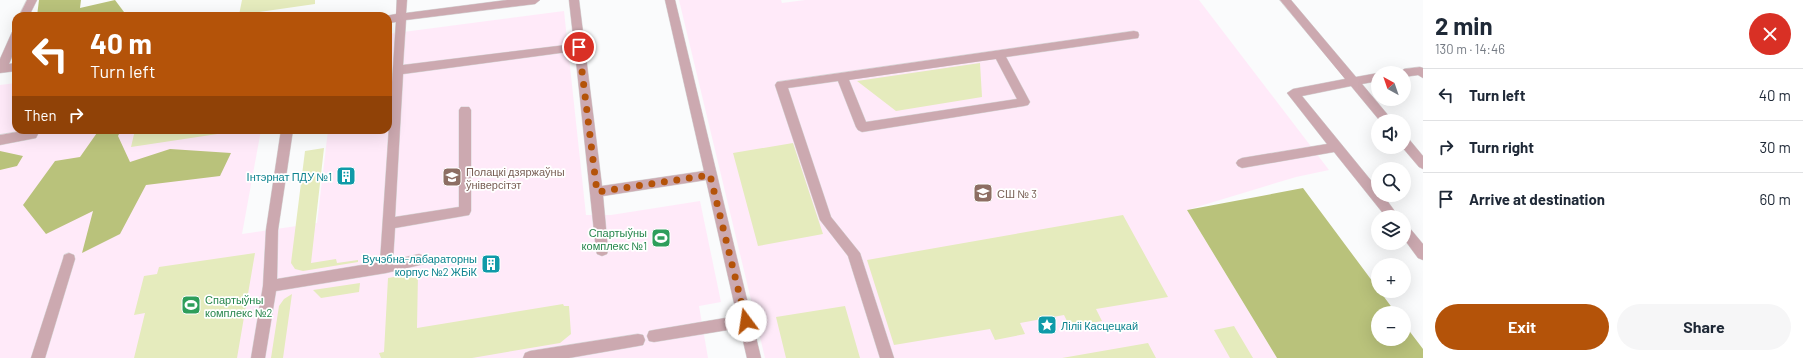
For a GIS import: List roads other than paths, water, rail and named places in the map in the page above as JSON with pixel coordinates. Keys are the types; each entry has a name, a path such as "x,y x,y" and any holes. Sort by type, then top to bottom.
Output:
{"lane":[{"path":"26,12 32,0"},
{"path":"386,266 390,223 402,0"},
{"path":"392,18 535,0"},
{"path":"574,0 597,192 602,250"},
{"path":"670,0 754,358"},
{"path":"1285,0 1381,114"},
{"path":"887,358 854,253 826,220 781,85 1134,35"},
{"path":"0,69 12,44"},
{"path":"398,70 579,47"},
{"path":"842,76 862,128 1024,102 998,54"},
{"path":"0,69 12,68"},
{"path":"1411,73 1420,71 1423,74"},
{"path":"1371,78 1293,93 1387,210"},
{"path":"390,223 465,211 465,110"},
{"path":"0,140 32,134"},
{"path":"258,358 270,286 272,230 286,134"},
{"path":"1242,163 1336,147"},
{"path":"1411,149 1423,164"},
{"path":"597,192 710,175"},
{"path":"1411,239 1423,254"},
{"path":"38,358 69,259"},
{"path":"270,286 419,260"},
{"path":"654,336 746,321"},
{"path":"530,358 638,340"}],"place":[{"name":"Інтэрнат ПДУ №1","path":"346,176"},
{"name":"Полацкі дзяржаўны ўніверсітэт","path":"452,177"},
{"name":"СШ № 3","path":"983,193"},
{"name":"Спартыўны комплекс №1","path":"661,238"},
{"name":"Вучэбна-лабараторны корпус №2 ЖБіК","path":"491,264"},
{"name":"Спартыўны комплекс №2","path":"191,305"},
{"name":"Ліліі Касцецкай","path":"1047,325"}]}
